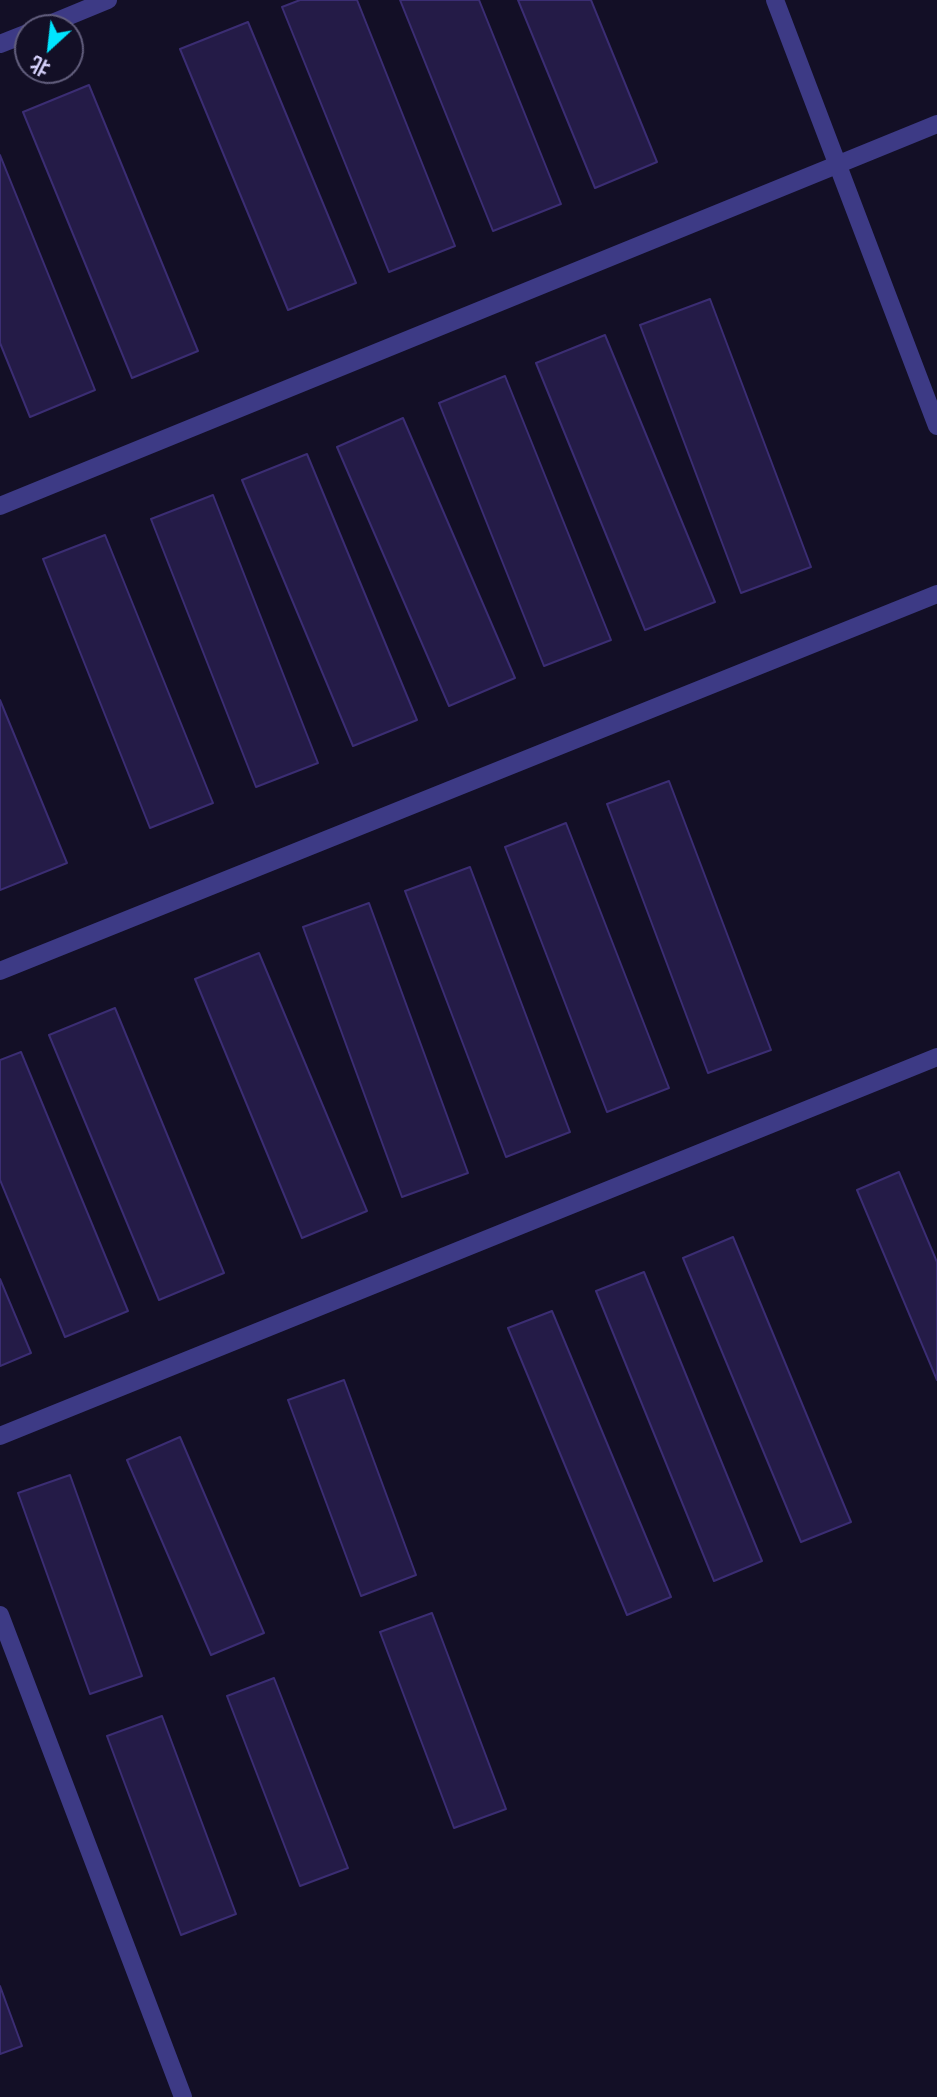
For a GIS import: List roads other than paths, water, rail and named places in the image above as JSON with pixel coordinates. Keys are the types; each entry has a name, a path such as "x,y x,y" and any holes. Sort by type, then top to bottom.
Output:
{"street":[{"path":"74,14 108,0"},
{"path":"775,0 937,426"},
{"path":"0,506 937,124"},
{"path":"0,971 937,594"},
{"path":"0,1436 937,1057"},
{"path":"0,1615 183,2097"}]}
